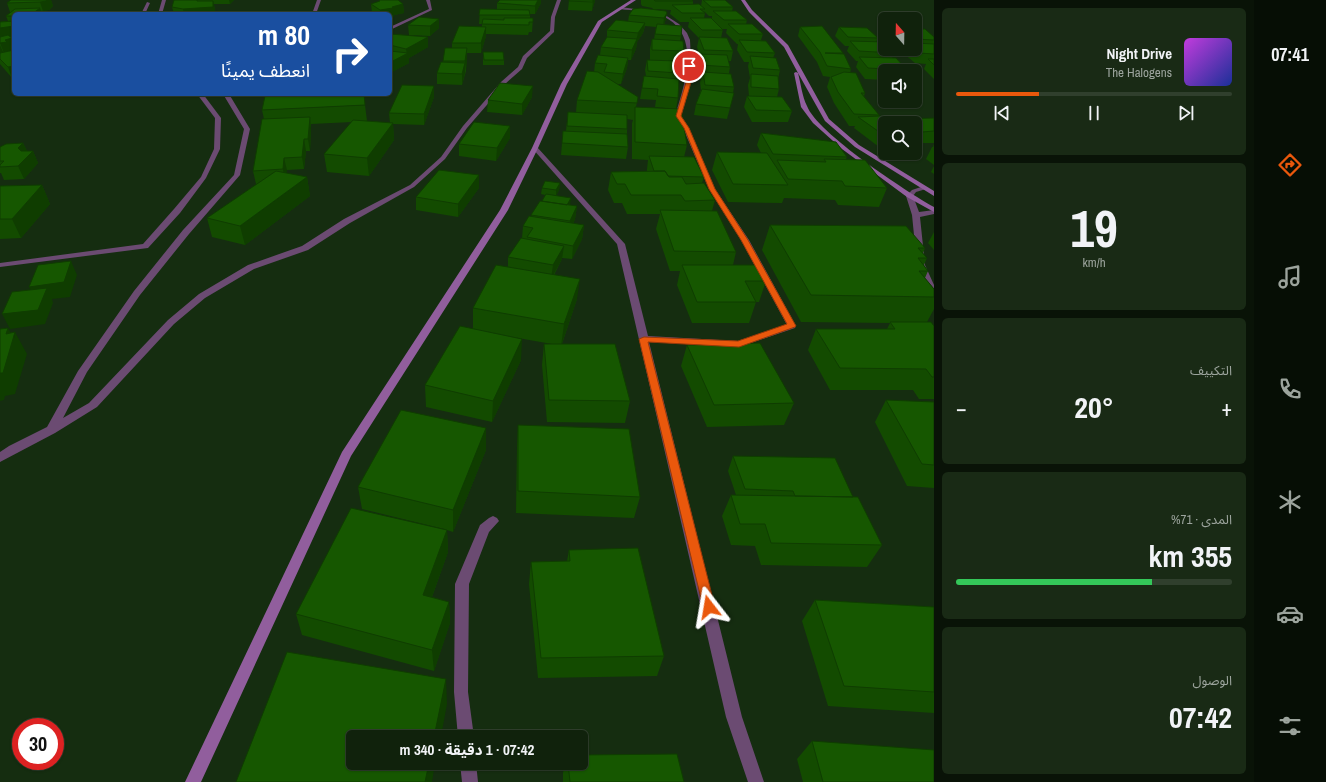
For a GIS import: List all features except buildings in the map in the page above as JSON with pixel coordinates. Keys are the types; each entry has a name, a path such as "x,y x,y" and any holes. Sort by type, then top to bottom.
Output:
{"main road":[{"path":"193,782 346,455 504,210 535,148 564,84 600,21 634,0"},
{"path":"743,0 750,11 786,46 827,120 857,146 934,194"},
{"path":"797,67 796,76 804,107 815,122 844,148 909,196 934,211"}],"street":[{"path":"161,12 164,0"},
{"path":"315,12 319,0"},
{"path":"392,28 431,9 428,0"},
{"path":"0,458 13,449 51,430 93,405 171,322 202,296 251,267 305,248 347,221 412,186 443,158 484,105 503,83 520,68 524,57 552,30 553,17 559,0"},
{"path":"144,12 148,3"},
{"path":"621,8 661,14 678,24 685,32 688,40 689,79 678,116 686,128 712,189 745,240 792,326 739,344 644,339"},
{"path":"0,266 145,246 177,211 204,177 217,149 218,118 202,96"},
{"path":"51,430 83,371 137,293 186,232 237,175 246,129 227,96"},
{"path":"535,148 621,244 734,717 756,782"},
{"path":"924,188 914,191 909,196 916,216 920,242 921,265 934,294"},
{"path":"916,216 934,211"},
{"path":"465,730 462,692 462,584 484,529 492,521"},
{"path":"469,770 470,782"}],"route":[{"path":"689,66 689,79 678,116 686,128 712,189 745,240 792,326 739,344 644,339 709,607"}]}
